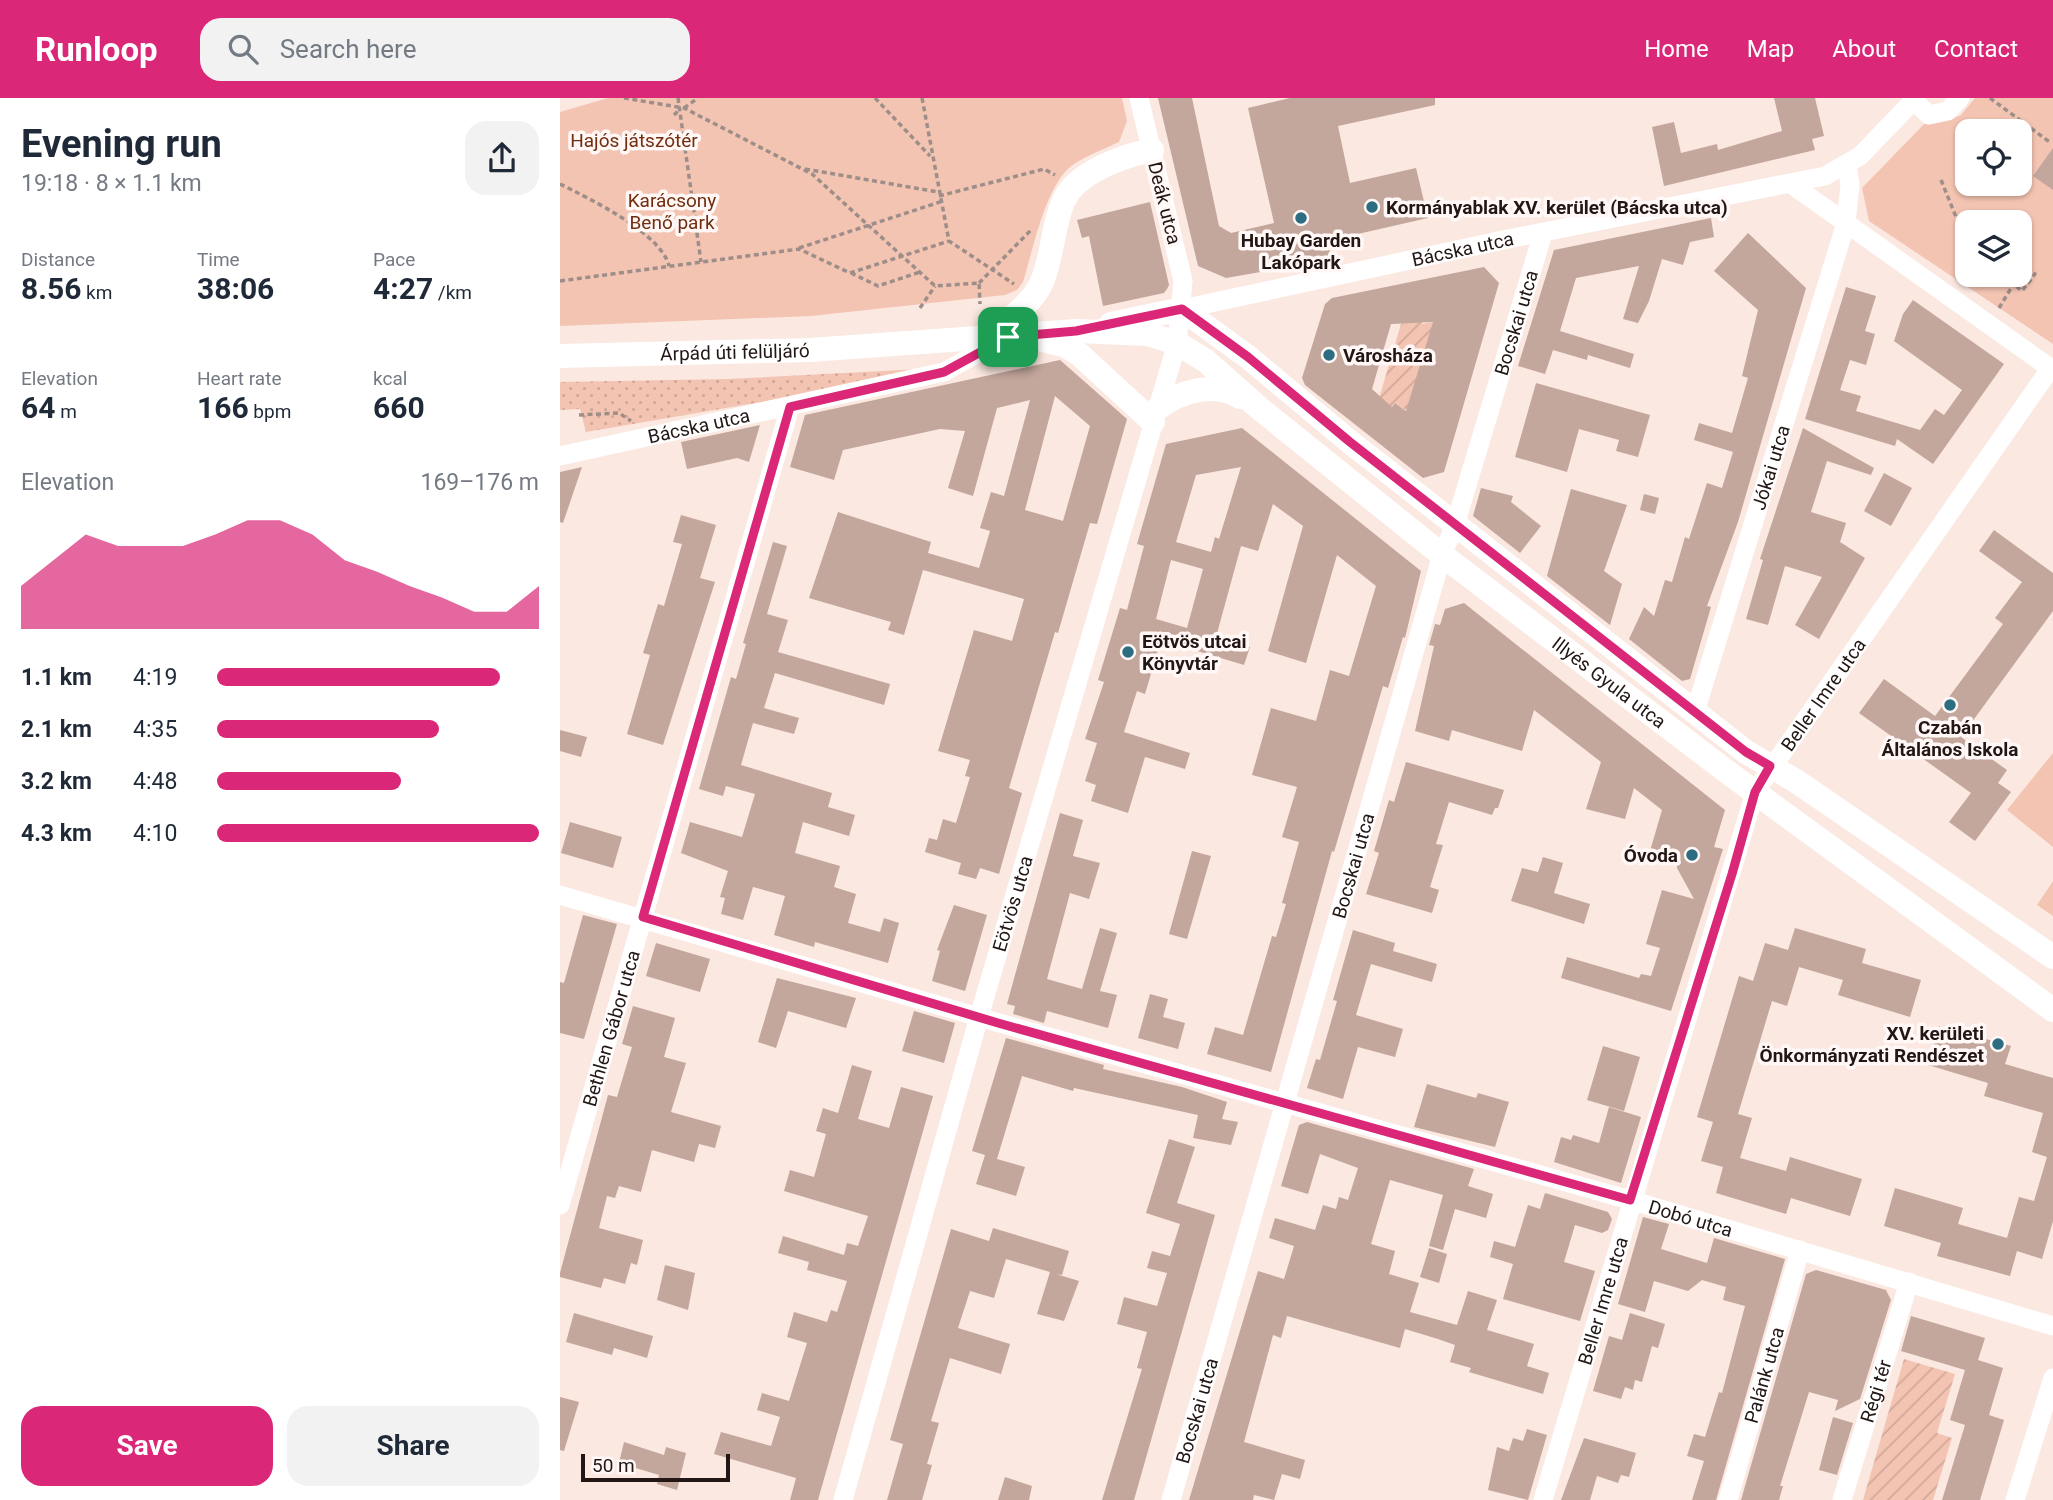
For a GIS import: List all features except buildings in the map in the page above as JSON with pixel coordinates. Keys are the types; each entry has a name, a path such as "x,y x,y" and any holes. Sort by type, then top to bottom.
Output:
{"main road":[{"path":"1152,150 1124,158 1074,187 1064,200 1041,284 1007,336 1066,346 1155,415 1176,396 1216,388 1228,390 1259,408"},
{"name":"Bácska utca","path":"1076,331 1182,309"},
{"name":"Illyés Gyula utca","path":"1182,309 1248,357 1455,525 1746,752 2053,957"},
{"name":"Bácska utca","path":"1007,336 1076,331 1148,334 1177,343"},
{"name":"Árpád úti felüljáró","path":"560,356 810,351 1007,336"},
{"name":"Illyés Gyula utca","path":"1177,343 1206,361 1259,408 1442,555 1755,792 2053,1010"}],"street":[{"name":"Deák utca","path":"1139,98 1183,281 1182,309"},
{"path":"1914,99 1929,115 1948,111 1960,98"},
{"name":"Bácska utca","path":"1182,309 1825,176 1847,164 1874,143 1914,99"},
{"name":"Jókai utca","path":"1695,712 1846,222 1850,185 1847,164"},
{"path":"1791,184 2051,370"},
{"name":"Bocskai utca","path":"1171,1500 1442,555 1455,525 1543,233"},
{"name":"Eötvös utca","path":"843,1500 979,1017 1177,343 1182,309"},
{"name":"Bácska utca","path":"560,456 944,372 1007,336"},
{"name":"Beller Imre utca","path":"1543,1500 1630,1200 1755,792 1770,766 2051,370"},
{"name":"Bethlen Gábor utca","path":"560,1205 790,407"},
{"name":"Dobó utca","path":"560,895 1286,1105 1630,1200 2053,1326"},
{"name":"Palánk utca","path":"1728,1500 1800,1250"},
{"name":"Régi tér","path":"1842,1500 1909,1282"},
{"path":"2015,1500 2053,1378"}],"path":[{"path":"624,98 682,109 812,174 866,226 936,286 979,283 1035,226"},
{"path":"678,98 682,109 701,262"},
{"path":"674,115 698,98"},
{"path":"875,98 931,158"},
{"path":"922,98 931,158 949,241 993,267 1024,291 1034,294"},
{"path":"1990,98 2051,143"},
{"path":"801,168 938,194 1044,169 1063,179"},
{"path":"1941,180 1955,214"},
{"path":"560,184 612,212 640,232 666,253 669,266"},
{"path":"560,281 799,249 940,202"},
{"path":"850,273 949,241"},
{"path":"799,249 878,286 920,272"},
{"path":"979,283 981,304"},
{"path":"920,309 936,286"},
{"path":"1989,324 2012,287"},
{"path":"579,415 618,413 631,421 636,439"}],"green space":[{"name":"Karácsony Benő park","path":"608,98 1122,98 1127,121 1119,142 1079,161 1064,173 1048,201 1023,282 1017,290 1005,295 811,316 560,326 560,112"},
{"path":"1975,98 2053,98 2053,344 1968,287 2032,287 2032,210 1955,210 1955,278 1869,221 1862,188 1927,121 1960,116"},
{"path":"1418,308 1422,324 1444,320 1415,416 1395,403 1389,411 1380,404 1380,395 1407,310"},
{"path":"921,369 813,393 586,432 580,409 560,410 560,382 728,379"},
{"path":"2053,753 2053,847 2007,810"},
{"path":"2053,881 2053,916 2037,905"},
{"path":"1904,1359 1955,1374 1937,1433 1952,1438 1933,1500 1863,1500"}],"place":[{"name":"Kormányablak XV. kerület (Bácska utca)","path":"1372,207"},
{"name":"Hubay Garden Lakópark","path":"1301,218"},
{"name":"Városháza","path":"1329,355"},
{"name":"Eötvös utcai Könyvtár","path":"1128,652"},
{"name":"Czabán Általános Iskola","path":"1950,705"},
{"name":"Óvoda","path":"1692,855"},
{"name":"XV. kerületi Önkormányzati Rendészet","path":"1998,1044"}],"route":[{"path":"1182,309 1248,357 1350,442 1746,752 1770,766 1755,792 1745,832 1630,1200 998,1023 643,917 790,407 944,372 1008,337 1076,331 1182,309"}],"park label":[{"name":"Hajós játszótér","path":"634,140"}]}
